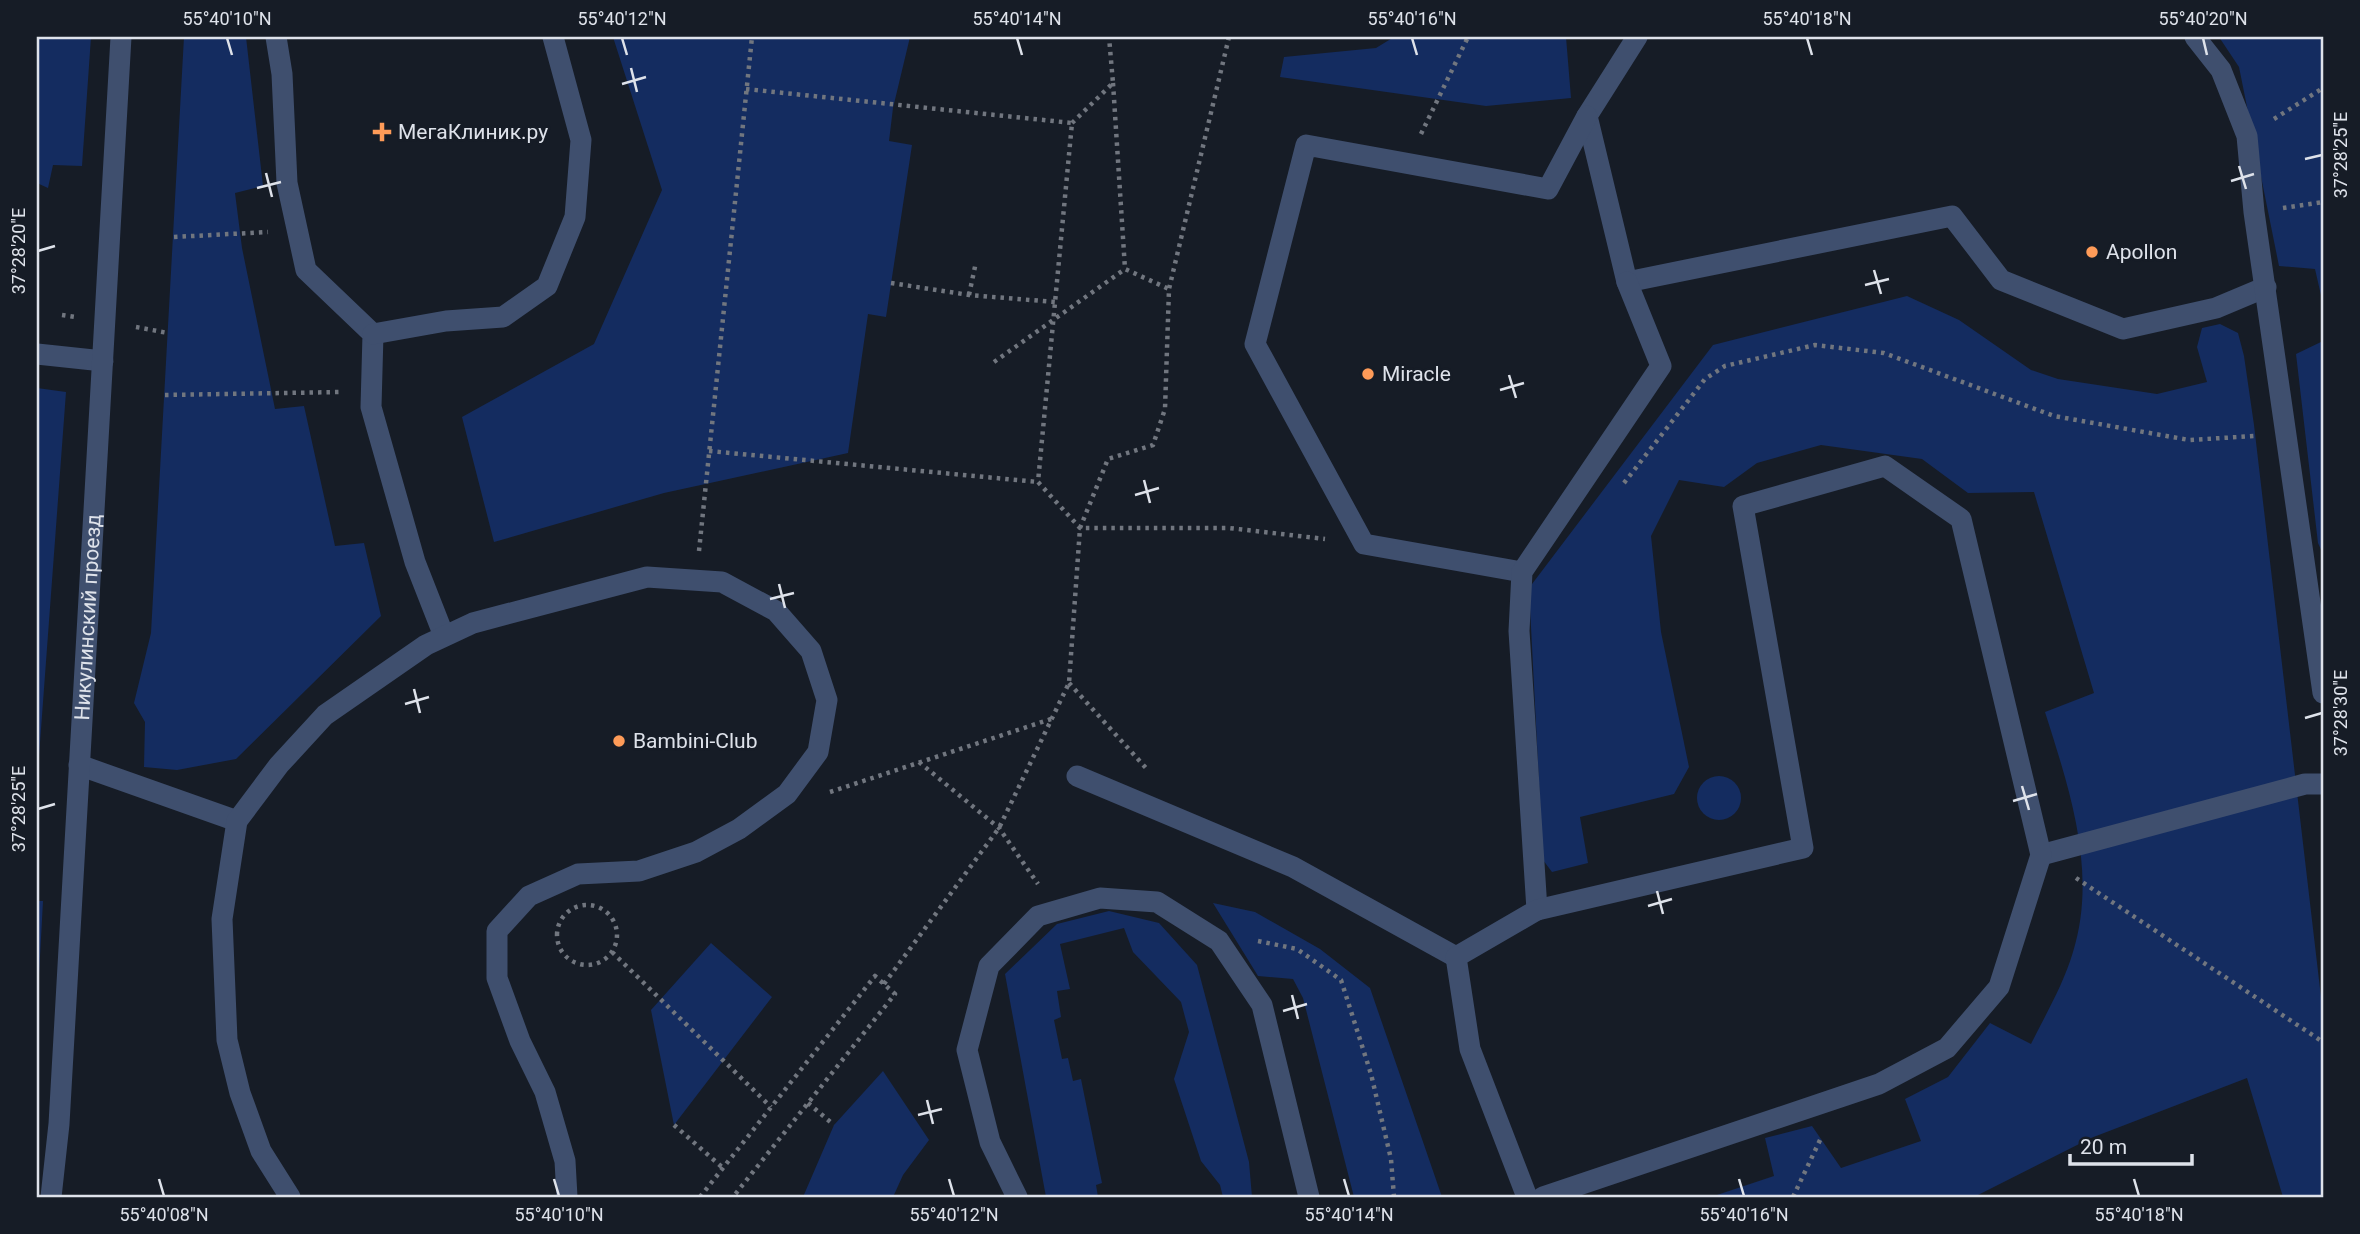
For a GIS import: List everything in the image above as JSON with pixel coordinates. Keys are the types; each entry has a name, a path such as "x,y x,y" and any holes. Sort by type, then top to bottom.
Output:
{"street":[{"name":"Никулинский проезд","path":"51,1197 59,1124 121,37"},
{"path":"276,37 282,74 287,183 306,270 373,334 371,407 415,562 444,636"},
{"path":"373,334 446,321 503,317 547,286 575,217 581,140 553,37"},
{"path":"1522,572 1364,544 1255,344 1306,145 1548,189 1587,116 1637,37"},
{"path":"2195,37 2221,70 2247,136 2254,212 2287,434 2318,606 2323,693"},
{"path":"1537,910 1519,631 1522,572 1661,366 1627,282 1587,116"},
{"path":"1627,282 1952,216 2001,280 2123,329 2216,308 2266,286"},
{"path":"37,354 103,361"},
{"path":"1456,957 1537,910 1803,848 1743,506 1885,466 1961,519 2041,855 1999,987 1947,1048 1878,1084 1544,1197"},
{"path":"290,1197 261,1151 240,1093 227,1040 222,919 237,821 279,765 325,715 444,636 484,620 647,577 722,582 776,611 811,651 827,700 818,752 787,794 739,829 696,852 639,871 578,874 529,896 497,931 498,978 520,1041 545,1092 565,1161 567,1197"},
{"path":"79,765 237,821"},
{"path":"1077,776 1293,867 1456,957"},
{"path":"2041,855 2305,784 2323,784"},
{"path":"1017,1197 990,1142 967,1050 989,966 1038,916 1100,898 1157,902 1219,941 1262,1005 1310,1197"},
{"path":"1456,957 1470,1049 1527,1197"}],"path":[{"path":"696,580 752,37"},
{"path":"1109,37 1125,269"},
{"path":"884,984 999,828 1069,683 1080,528 1108,459 1153,444 1165,409 1169,289 1229,37"},
{"path":"1407,164 1468,37"},
{"path":"1038,482 1072,123 1113,83"},
{"path":"2247,136 2323,88"},
{"path":"746,89 1072,123"},
{"path":"174,237 297,230"},
{"path":"969,295 976,262"},
{"path":"1125,269 1169,289"},
{"path":"994,362 1125,269"},
{"path":"891,283 969,295 1055,302"},
{"path":"1620,488 1705,379 1725,366 1815,345 1884,353 2054,416 2189,440 2287,434"},
{"path":"164,395 371,391"},
{"path":"709,451 1038,482 1080,528 1229,528 1364,544"},
{"path":"1069,683 1152,776"},
{"path":"819,795 1052,719"},
{"path":"919,762 999,828 1028,870"},
{"path":"2041,855 2323,1042"},
{"path":"592,905 604,910 617,929 612,952 594,964 574,962 559,946 560,921 568,911 579,906 592,905"},
{"path":"1219,941 1251,940 1297,950 1342,980 1371,1074 1391,1159 1394,1197"},
{"path":"612,952 771,1107"},
{"path":"700,1197 874,976 895,994 733,1197"},
{"path":"1793,1197 1807,1173 1836,1099"},
{"path":"808,1103 834,1125"},
{"path":"674,1125 723,1168"}],"shaded area":[{"path":"37,37 91,37 82,166 53,165 48,188 37,183"},
{"path":"184,37 246,37 263,186 235,193 242,248 275,409 304,406 335,546 364,543 381,616 236,759 177,770 144,767 145,722 134,703 151,633"},
{"path":"613,37 910,37 893,108 889,141 912,145 886,317 868,314 848,453 664,493 494,542 462,417 594,344 662,190"},
{"path":"1394,37 1566,37 1571,98 1486,106 1280,77 1284,57 1376,48"},
{"path":"2219,37 2323,37 2323,304 2315,269 2279,266 2239,67"},
{"path":"1907,296 1959,320 2031,370 2058,379 2157,394 2207,382 2197,347 2202,328 2220,324 2238,333 2254,425 2323,1014 2323,1197 2283,1197 2247,1078 2091,1138 1974,1197 1711,1197 1774,1176 1765,1138 1812,1126 1841,1168 1921,1141 1905,1099 1948,1077 1990,1023 2031,1044 2060,987 2073,952 2083,891 2071,800 2045,712 2094,693 2034,492 1968,493 1922,459 1821,445 1757,463 1724,487 1679,480 1651,536 1661,632 1689,767 1674,794 1580,817 1588,863 1552,872 1543,860 1529,588 1713,345"},
{"path":"2323,341 2323,554 2318,543 2296,354"},
{"path":"37,388 66,392 37,783"},
{"path":"1719,776 1734,783 1741,798 1734,813 1719,820 1704,813 1697,798 1704,783"},
{"path":"37,901 43,901 37,1012"},
{"path":"1213,903 1255,912 1320,949 1370,988 1442,1197 1354,1197 1303,998 1293,979 1258,976"},
{"path":"1109,911 1159,923 1197,965 1249,1162 1252,1197 1223,1197 1220,1185 1201,1161 1174,1079 1189,1032 1181,1002 1133,952 1124,928 1060,944 1070,989 1057,991 1061,1017 1054,1020 1062,1059 1068,1058 1073,1081 1081,1079 1102,1183 1096,1185 1098,1197 1046,1197 1005,974 1057,924"},
{"path":"711,943 772,997 674,1125 651,1010"},
{"path":"883,1071 929,1140 903,1175 893,1197 803,1197 834,1125"}],"place":[{"name":"МегаКлиник.ру","path":"382,132"},
{"name":"Apollon","path":"2092,252"},
{"name":"Miracle","path":"1368,374"},
{"name":"Bambini-Club","path":"619,741"}]}
